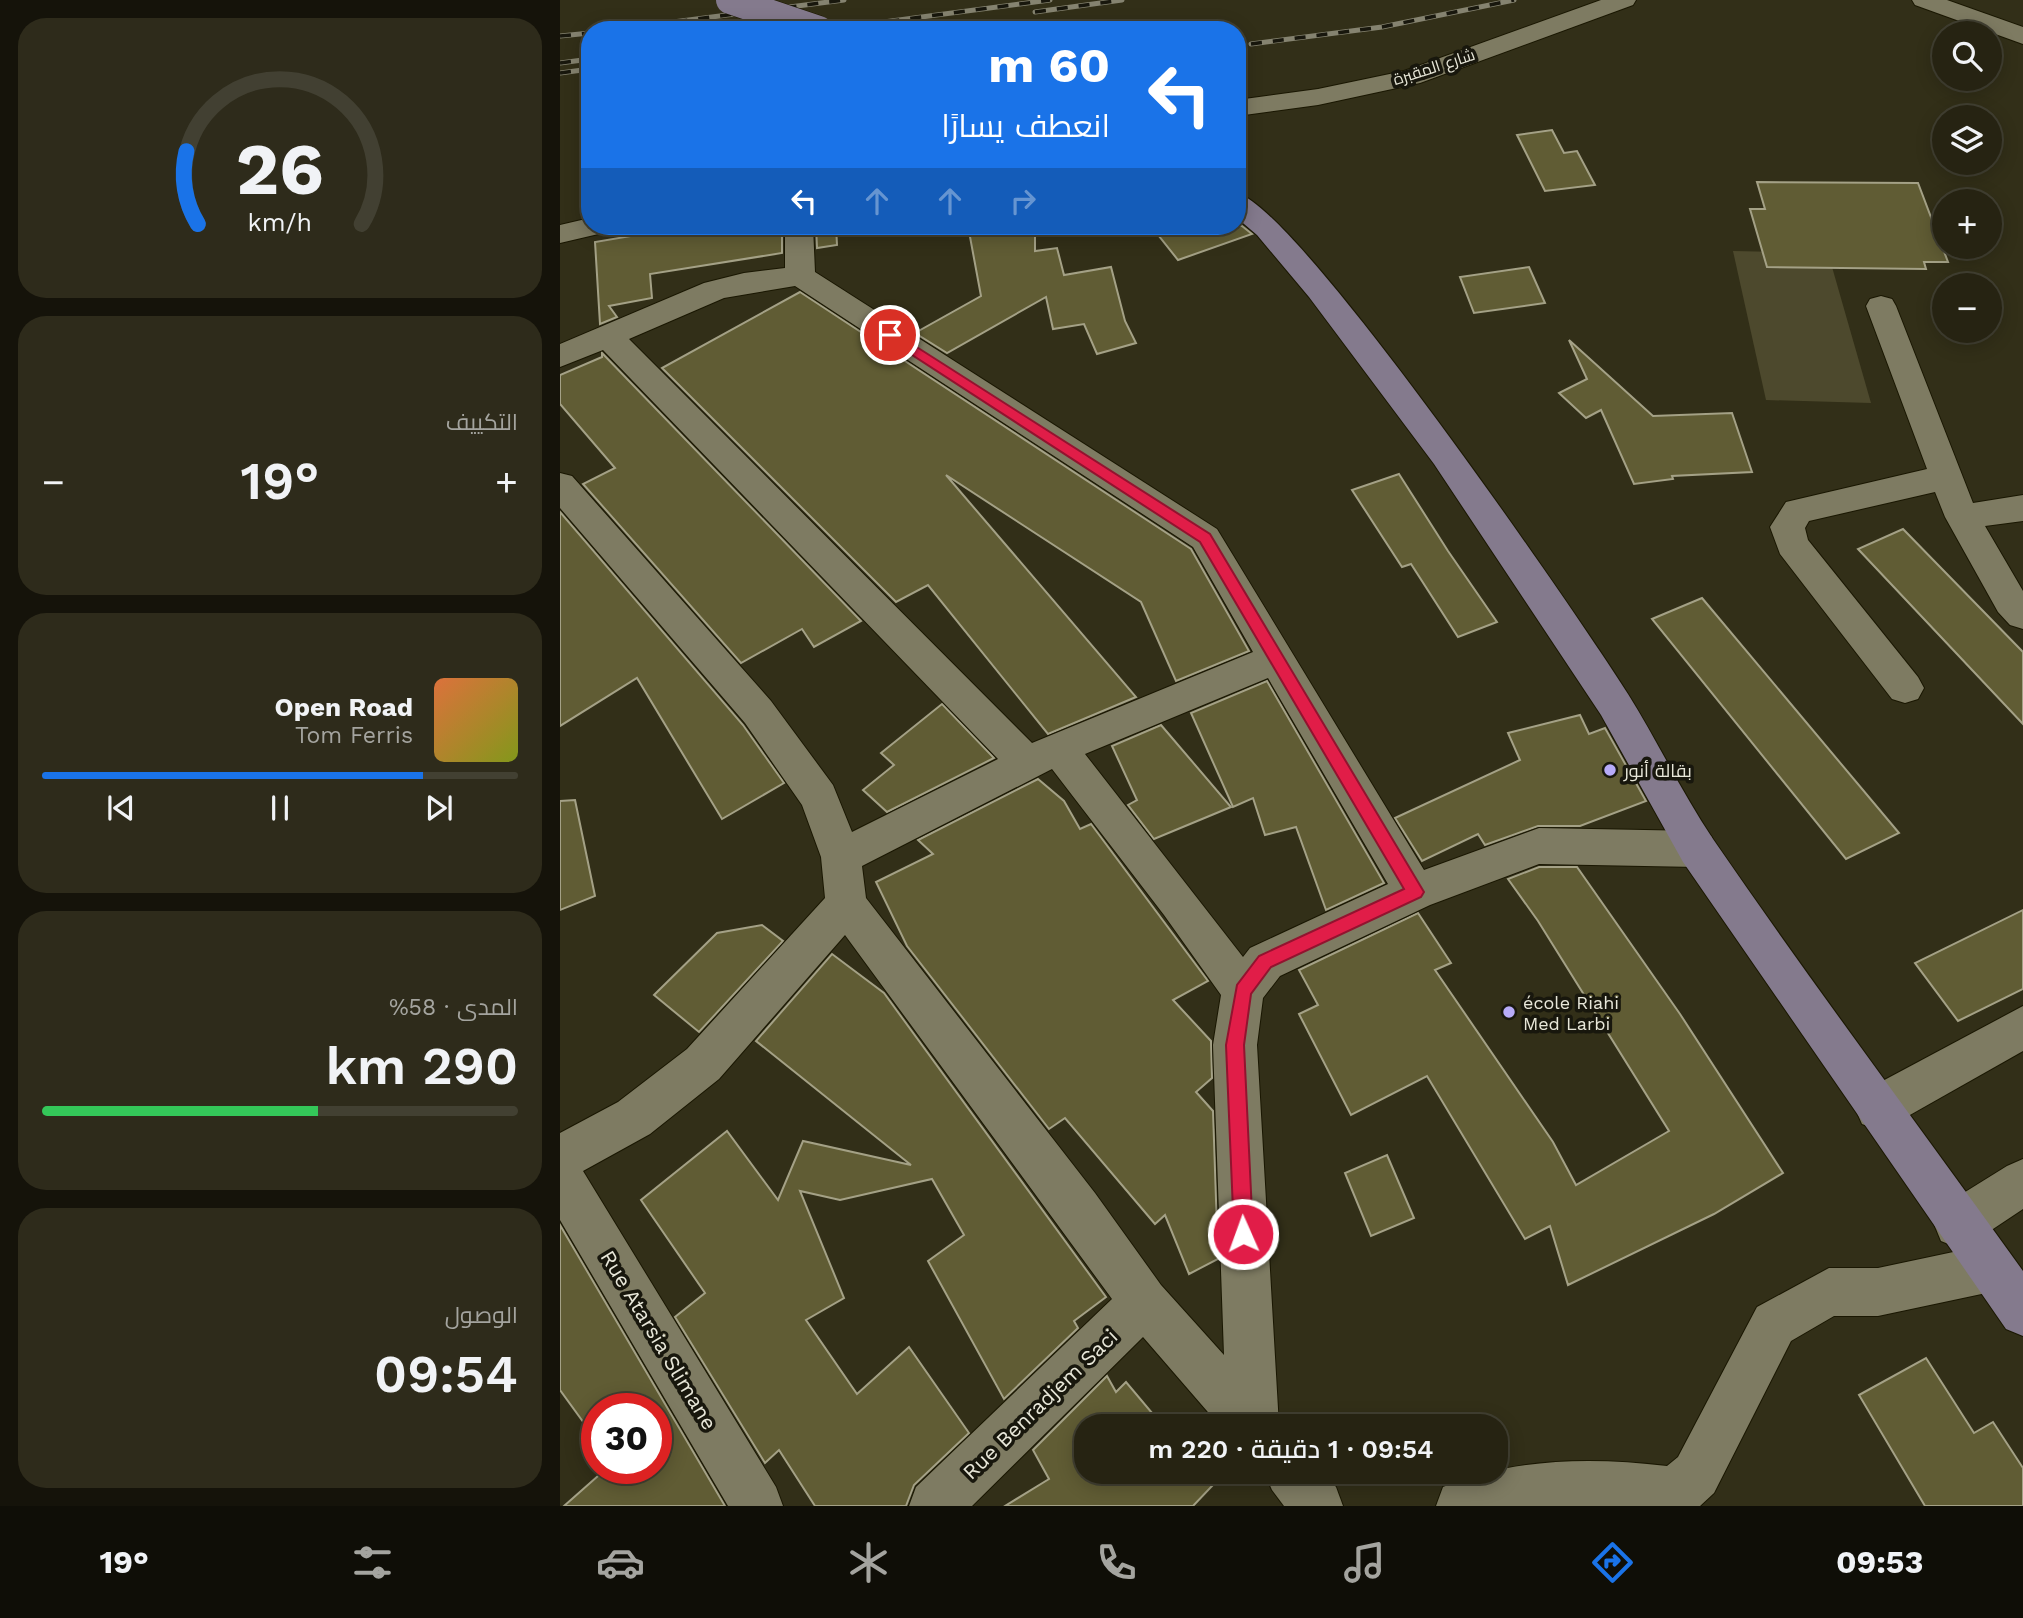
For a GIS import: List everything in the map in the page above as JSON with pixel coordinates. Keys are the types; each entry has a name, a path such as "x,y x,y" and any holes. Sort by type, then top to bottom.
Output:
{"street":[{"path":"730,0 792,21"},
{"name":"شارع المقبرة","path":"1246,107 1318,97 1411,77 1624,0"},
{"path":"1924,0 2023,36"},
{"path":"1246,210 1267,229 1320,290 1446,456 1614,704 1698,849 1958,1224 2023,1312"},
{"path":"560,234 581,229"},
{"path":"799,235 800,276"},
{"path":"560,356 715,290 744,283 800,276 1205,538 1415,892"},
{"path":"1881,306 1962,517 2011,602 2023,615"},
{"path":"608,336 1043,756 1179,902 1243,991"},
{"path":"1905,688 1792,545 1787,527 1798,511 1947,477"},
{"path":"560,485 758,712 819,797 841,856 846,904 1144,1302 1243,1414"},
{"path":"1962,517 2023,508"},
{"path":"841,856 1043,756 1276,658"},
{"path":"1252,1414 1235,1045 1243,991 1265,961 1415,892 1539,846 1698,849"},
{"path":"560,1158 635,1118 703,1064 846,904"},
{"path":"1878,1108 2023,1027"},
{"name":"Rue Atarsia Slimane","path":"560,1176 757,1506"},
{"path":"1958,1224 2023,1182"},
{"path":"1462,1506 1509,1492 1609,1485 1676,1493 1696,1475 1774,1324 1829,1292 1878,1292 1991,1268"},
{"name":"Rue Benradjem Saci","path":"935,1506 1144,1302"},
{"path":"1300,1484 1317,1506"}],"shaded area":[{"path":"1733,251 1828,253 1871,403 1766,400"}],"building":[{"path":"1552,130 1564,153 1577,151 1595,185 1545,191 1517,135"},
{"path":"1757,182 1918,183 1932,220 1932,259 1947,259 1948,262 1924,262 1926,269 1767,267 1750,209 1765,209"},
{"path":"1246,229 1252,234 1178,260 1158,235 1246,235"},
{"path":"637,235 782,235 782,253 650,274 652,298 609,306 617,317 600,324 595,242"},
{"path":"816,235 836,235 837,245 817,248"},
{"path":"970,235 1035,235 1035,251 1057,248 1064,275 1111,267 1125,321 1136,343 1097,354 1084,324 1053,329 1046,297 947,353 915,333 981,296"},
{"path":"1529,267 1545,303 1474,313 1460,277"},
{"path":"800,292 1191,549 1249,651 1176,681 1141,602 946,475 1136,697 1048,734 928,585 896,602 662,368"},
{"path":"1569,340 1653,416 1732,413 1752,472 1672,476 1673,479 1634,484 1601,410 1586,418 1559,393 1587,379"},
{"path":"602,353 861,621 814,647 802,629 741,663 583,484 615,468 560,404 560,375 602,357"},
{"path":"1399,474 1497,622 1458,637 1411,564 1402,567 1352,490"},
{"path":"560,512 743,725 784,783 722,819 637,678 560,726"},
{"path":"1903,529 2023,652 2023,724 1858,549"},
{"path":"1702,598 1899,833 1846,859 1652,619"},
{"path":"1267,681 1384,883 1326,910 1296,827 1265,835 1253,798 1233,807 1191,713"},
{"path":"942,704 994,758 887,812 863,790 894,765 881,753"},
{"path":"1580,715 1589,734 1605,728 1646,801 1580,826 1538,826 1485,845 1478,834 1422,861 1395,818 1520,760 1508,733"},
{"path":"1161,725 1231,807 1154,839 1128,805 1137,800 1112,746"},
{"path":"1038,779 1064,801 1080,829 1091,824 1208,981 1173,1000 1211,1041 1212,1078 1196,1092 1213,1111 1218,1259 1189,1274 1165,1215 1155,1224 1065,1118 1049,1129 907,946 876,882 933,854 918,840"},
{"path":"575,800 595,896 560,910 560,801"},
{"path":"1539,867 1577,867 1680,1014 1783,1173 1714,1214 1568,1285 1550,1226 1525,1239 1427,1076 1351,1115 1299,1014 1318,1005 1299,970 1418,913 1451,963 1435,970 1553,1142 1576,1185 1669,1131 1538,921 1508,879"},
{"path":"2023,910 2023,989 1958,1021 1915,963"},
{"path":"762,925 783,941 699,1032 654,995 717,933"},
{"path":"832,954 884,993 1106,1297 1074,1321 1078,1328 1004,1399 928,1261 964,1235 932,1179 840,1200 800,1191 844,1298 806,1320 857,1394 909,1347 969,1433 914,1485 906,1506 815,1506 779,1450 765,1463 675,1317 705,1293 641,1200 727,1131 778,1200 803,1141 911,1165 756,1041"},
{"path":"1387,1155 1414,1218 1371,1236 1345,1173"},
{"path":"560,1225 659,1393 581,1393 581,1419 560,1390"},
{"path":"1926,1358 1974,1433 1993,1422 2023,1468 2023,1506 1925,1506 1859,1395"},
{"path":"1107,1376 1116,1392 1126,1382 1153,1414 1074,1414 1074,1484 1213,1485 1193,1506 1005,1506 1049,1479 1033,1450"},
{"path":"672,1416 725,1506 564,1506 589,1484 672,1484"}],"railway":[{"path":"681,21 844,0"},
{"path":"891,21 1050,0"},
{"path":"1035,12 1122,0"},
{"path":"1251,44 1382,27 1514,0"},
{"path":"560,36 581,34"},
{"path":"560,63 581,60"},
{"path":"560,73 581,70"}],"place":[{"name":"بقالة أنور","path":"1610,770"},
{"name":"école Riahi Med Larbi","path":"1509,1012"}],"route":[{"path":"890,335 1205,538 1415,892 1265,961 1243,991 1235,1045 1243,1234"}]}
